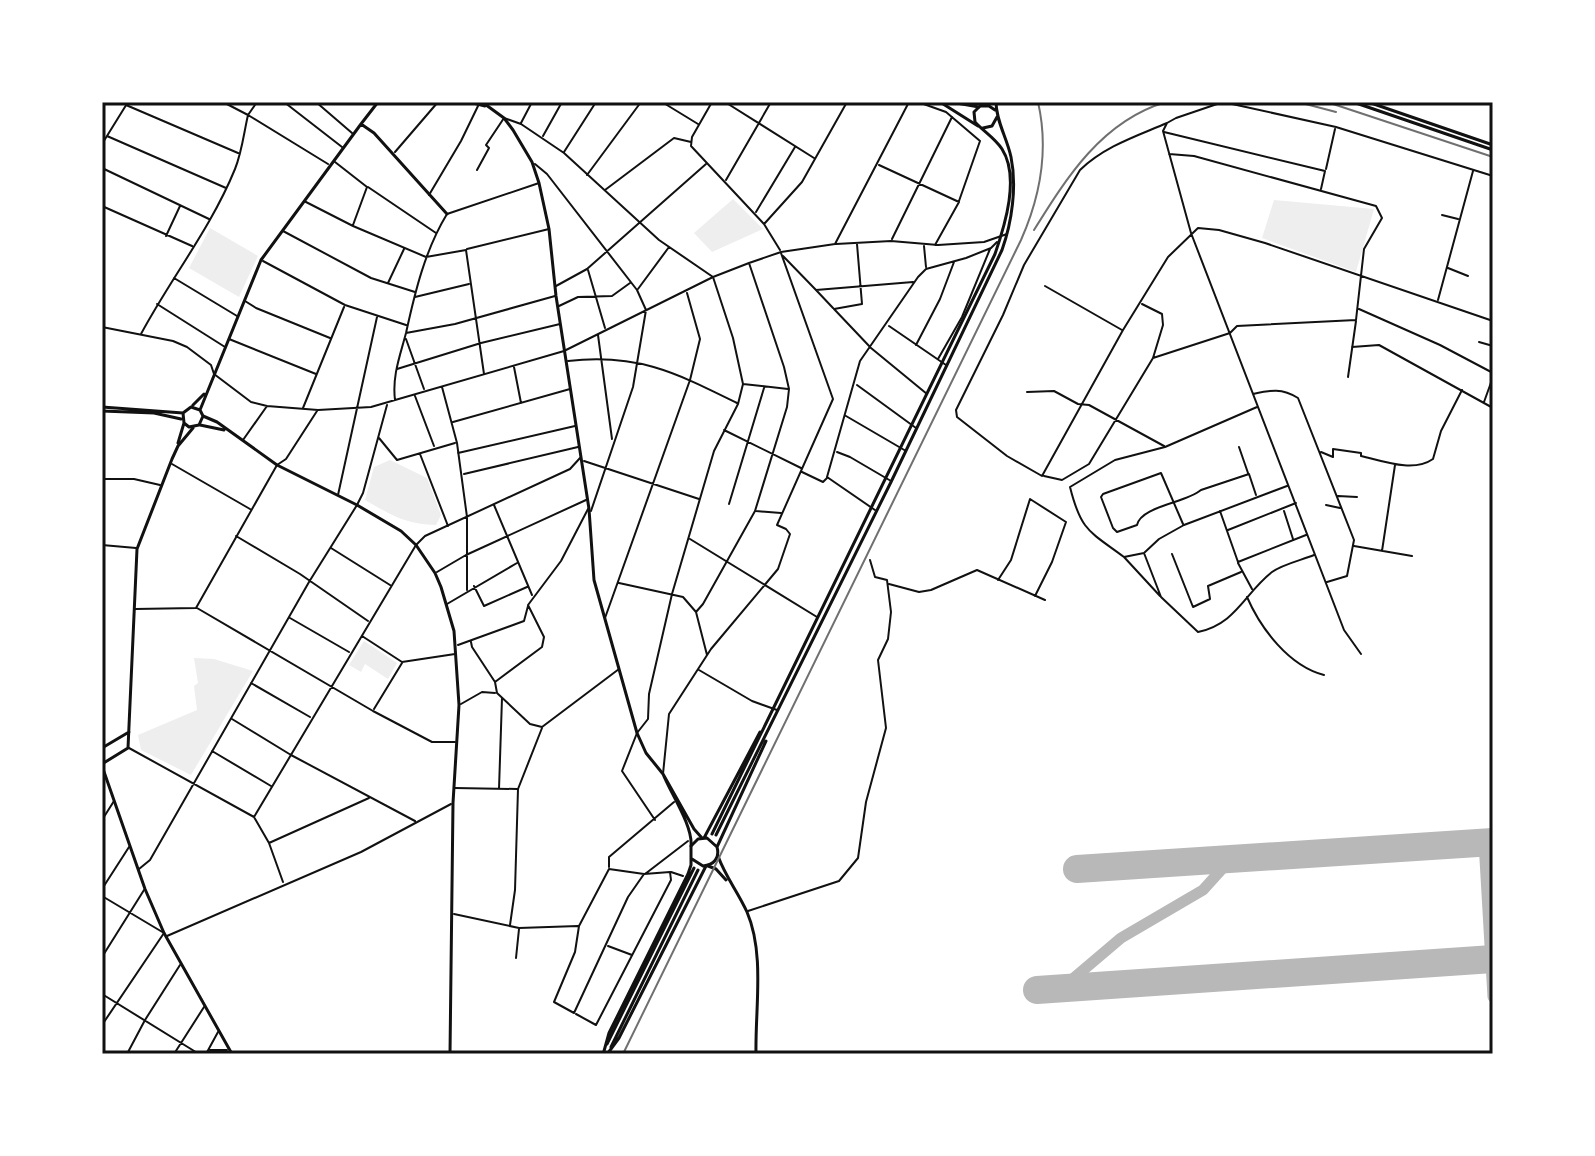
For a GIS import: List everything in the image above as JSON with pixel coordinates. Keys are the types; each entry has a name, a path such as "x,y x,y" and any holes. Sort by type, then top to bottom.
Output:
{"street":[{"path":"223,102 329,165"},
{"path":"141,334 211,219 240,153 248,115 257,102"},
{"path":"284,102 343,148"},
{"path":"316,102 353,134"},
{"path":"200,410 261,260 376,104 371,102"},
{"path":"392,155 438,102"},
{"path":"469,102 488,107 542,137 669,247 713,277 733,338 743,384 738,404 714,451 672,594 657,655 648,719 637,733 622,771 655,820"},
{"path":"488,107 491,102"},
{"path":"521,124 532,102"},
{"path":"542,137 562,102"},
{"path":"564,153 596,102"},
{"path":"586,176 641,102"},
{"path":"662,102 699,124"},
{"path":"712,102 691,146 755,213 781,252 871,348 929,396"},
{"path":"725,102 815,159"},
{"path":"726,181 771,102"},
{"path":"764,224 794,192 847,102"},
{"path":"835,244 909,102"},
{"path":"918,102 952,117 980,141 959,202 935,245"},
{"path":"940,102 1000,145 1008,164 1004,235 945,364"},
{"path":"951,102 989,106 997,113"},
{"path":"984,102 974,112 973,119 979,127 992,126 997,113"},
{"path":"714,834 993,271 1011,209 1012,166 996,102"},
{"path":"1140,303 1162,314 1163,325 1153,358 1089,464 1083,469 1062,480 1042,476 1007,456 957,417 956,410 1024,265 1080,170 1089,161 1129,138 1223,102 1336,127 1493,176"},
{"path":"1353,102 1493,147"},
{"path":"1368,102 1493,147"},
{"path":"102,144 127,103 240,153"},
{"path":"429,196 480,104"},
{"path":"891,241 895,227 952,117"},
{"path":"504,118 532,162 549,229 556,296 589,509 594,580 604,620 637,733 646,753 663,774 692,831 692,859 609,1033 605,1053"},
{"path":"477,170 489,148 486,145 504,118"},
{"path":"1167,123 1163,131 1168,154 1191,233 1344,630 1361,654"},
{"path":"361,124 374,133 447,214"},
{"path":"102,127 111,130"},
{"path":"1321,189 1336,127"},
{"path":"1163,131 1325,171"},
{"path":"107,136 226,188"},
{"path":"604,191 674,138 691,142"},
{"path":"755,213 795,147"},
{"path":"1168,154 1194,156 1321,189 1376,206 1381,212 1380,223 1364,249 1348,377"},
{"path":"333,161 436,233"},
{"path":"532,162 547,174 637,290 646,310 633,387 589,516"},
{"path":"556,286 587,269 707,164"},
{"path":"877,165 959,202"},
{"path":"102,168 211,219"},
{"path":"1438,301 1473,170"},
{"path":"425,391 406,341 406,333 426,257 436,233 447,214 539,183"},
{"path":"353,226 367,187"},
{"path":"303,200 353,226 426,257 549,229"},
{"path":"166,236 180,205"},
{"path":"102,206 194,246"},
{"path":"1442,215 1459,220"},
{"path":"1042,476 1123,330 1168,257 1198,228 1219,230 1493,321"},
{"path":"281,230 371,278 415,295 470,283"},
{"path":"102,327 173,341 187,347 202,356 211,365 214,374 242,397 267,406 357,409 395,402 564,351 713,277 781,252 835,244 891,241 924,245 984,242 1004,235"},
{"path":"938,359 962,317 991,248 1004,235"},
{"path":"834,309 862,304 857,244"},
{"path":"924,245 926,269"},
{"path":"637,290 669,247"},
{"path":"388,284 404,248"},
{"path":"724,430 823,482 836,452 860,361 915,282 926,269 991,248"},
{"path":"466,250 484,374"},
{"path":"717,847 694,829 674,802 663,774 669,714 711,649 778,569 790,534 777,525 833,399 781,252"},
{"path":"261,260 345,305 407,326"},
{"path":"916,345 955,261"},
{"path":"696,612 755,511 787,407 789,389 749,263"},
{"path":"1446,268 1468,276"},
{"path":"587,269 605,330"},
{"path":"173,277 239,317"},
{"path":"816,290 915,282"},
{"path":"558,307 578,297 612,296 631,283"},
{"path":"1045,286 1123,330"},
{"path":"604,620 690,380 700,339 687,292"},
{"path":"406,333 419,333 556,296"},
{"path":"245,301 331,338"},
{"path":"157,304 226,348"},
{"path":"302,409 345,305"},
{"path":"1358,308 1440,345 1493,375 1484,403"},
{"path":"338,496 377,317"},
{"path":"1153,358 1230,333 1237,326 1356,320"},
{"path":"395,370 481,343 561,324"},
{"path":"887,325 945,364"},
{"path":"395,402 395,370 406,333"},
{"path":"598,335 613,440"},
{"path":"229,339 317,375"},
{"path":"1479,342 1493,346"},
{"path":"1352,347 1379,345 1493,408"},
{"path":"567,361 602,357 638,362 690,380 738,404"},
{"path":"513,366 521,403"},
{"path":"743,384 789,389"},
{"path":"856,385 915,427"},
{"path":"442,386 457,443 467,517 467,590"},
{"path":"729,504 764,388"},
{"path":"451,423 572,389"},
{"path":"1253,394 1273,389 1298,398 1342,508 1354,540 1347,576 1326,582"},
{"path":"1320,452 1333,457 1333,449 1361,453 1361,456 1396,464 1424,465 1433,459 1441,431 1462,390"},
{"path":"102,409 183,413 207,391"},
{"path":"1027,392 1054,391 1089,405 1165,447"},
{"path":"414,395 434,448"},
{"path":"138,870 150,860 309,582 357,505 387,404"},
{"path":"242,441 267,406"},
{"path":"191,407 200,410 203,416 217,422 277,465 401,531 416,545 435,573 454,631 459,705 453,788 450,1054"},
{"path":"1258,407 1165,447 1115,460 1070,487 1076,512 1083,526 1124,557 1198,632 1226,622 1275,570 1315,554"},
{"path":"102,409 174,416 193,428"},
{"path":"196,608 277,465 286,459 318,410"},
{"path":"128,748 137,549 178,446 183,413"},
{"path":"199,425 203,416"},
{"path":"845,416 903,449"},
{"path":"178,446 199,425 228,431"},
{"path":"458,453 577,426"},
{"path":"379,438 397,460 457,443"},
{"path":"461,475 579,447"},
{"path":"1239,447 1257,497"},
{"path":"836,452 889,480"},
{"path":"420,453 448,526"},
{"path":"581,459 700,500"},
{"path":"254,817 416,545 425,536 570,469 581,459"},
{"path":"171,463 251,510"},
{"path":"1382,551 1396,464"},
{"path":"1184,525 1174,503 1161,473 1101,497 1117,532 1137,525 1138,518 1144,514 1174,503 1201,490 1249,474"},
{"path":"827,477 875,509"},
{"path":"102,479 134,479 161,485"},
{"path":"1124,557 1144,553 1159,539 1184,525 1289,485"},
{"path":"1337,496 1357,497"},
{"path":"435,573 466,555 587,499"},
{"path":"998,580 1011,560 1030,499 1066,522 1052,562 1035,596"},
{"path":"1227,531 1296,503"},
{"path":"494,504 533,596"},
{"path":"1326,505 1342,508"},
{"path":"1283,508 1293,540"},
{"path":"455,646 524,621 533,596 561,561 589,509"},
{"path":"756,1054 756,945 746,911 731,886 717,847 819,617 875,509"},
{"path":"755,511 782,513"},
{"path":"1220,511 1241,572 1253,591"},
{"path":"1238,562 1308,534"},
{"path":"236,536 300,574 369,621"},
{"path":"689,538 819,617"},
{"path":"102,545 137,549"},
{"path":"1353,546 1412,556"},
{"path":"330,548 391,586"},
{"path":"1144,553 1161,597"},
{"path":"1172,554 1193,607 1210,599 1208,586 1241,572"},
{"path":"746,911 839,881 858,858 866,802 886,728 878,660 888,639 891,612 887,580 875,577 870,560"},
{"path":"446,604 518,563"},
{"path":"888,584 919,592 977,570 1045,600"},
{"path":"617,582 683,597 696,612 707,656"},
{"path":"474,586 484,606 528,586"},
{"path":"1247,597 1255,615 1291,658 1310,672 1324,675"},
{"path":"495,682 542,647 544,637 528,605"},
{"path":"134,609 196,608 330,688 432,742 456,742"},
{"path":"290,618 350,653"},
{"path":"361,635 402,662 455,654"},
{"path":"471,642 495,682 497,693 530,724 542,727"},
{"path":"706,651 711,649"},
{"path":"373,711 402,662"},
{"path":"510,925 515,890 518,789 542,727 619,669"},
{"path":"699,670 752,701 776,710"},
{"path":"251,683 311,718"},
{"path":"459,705 482,692 497,693"},
{"path":"499,789 502,698"},
{"path":"574,1013 628,897 644,874 690,843 703,838 776,710"},
{"path":"232,719 291,755 416,822"},
{"path":"102,748 129,732"},
{"path":"128,748 102,765 129,846 165,934 231,1052"},
{"path":"128,748 254,817 269,843 284,884"},
{"path":"212,751 272,786"},
{"path":"453,788 518,789"},
{"path":"269,843 370,797"},
{"path":"102,820 115,801"},
{"path":"670,872 671,880 596,1025 554,1002 575,952 579,926 609,869 609,857 674,802"},
{"path":"102,1025 165,934 361,852 453,803"},
{"path":"102,889 129,846"},
{"path":"605,1053 619,1038 696,882 718,856"},
{"path":"692,859 699,865 716,869 731,886"},
{"path":"609,869 685,875"},
{"path":"605,1053 696,869"},
{"path":"102,957 145,889"},
{"path":"102,896 165,934"},
{"path":"453,914 519,928 579,926"},
{"path":"516,958 519,928"},
{"path":"606,945 633,956"},
{"path":"127,1054 181,964"},
{"path":"102,994 199,1054"},
{"path":"174,1054 205,1006"},
{"path":"206,1054 219,1031"},
{"path":"209,1050 231,1052"}],"shaded area":[{"path":"733,199 763,229 712,252 694,233"},
{"path":"1274,200 1374,209 1356,272 1262,238"},
{"path":"210,228 258,256 239,297 189,268"},
{"path":"390,460 427,478 441,515 436,525 399,518 365,500 374,467"},
{"path":"364,641 397,663 388,679 365,664 361,672 349,665"},
{"path":"194,658 214,659 253,671 191,775 141,750 138,735 197,710 194,686 198,683"}],"taxiway":[{"path":"1484,842 1493,997"},
{"path":"1062,988 1121,938 1203,890 1231,859"}],"runway":[{"path":"1077,869 1493,842"},
{"path":"1037,990 1493,959"}],"railway":[{"path":"623,1054 1021,240 1034,206 1041,172 1043,137 1038,102"},
{"path":"1034,230 1088,153 1123,123 1166,102"},
{"path":"1298,102 1336,112"},
{"path":"1327,102 1493,157"}]}
